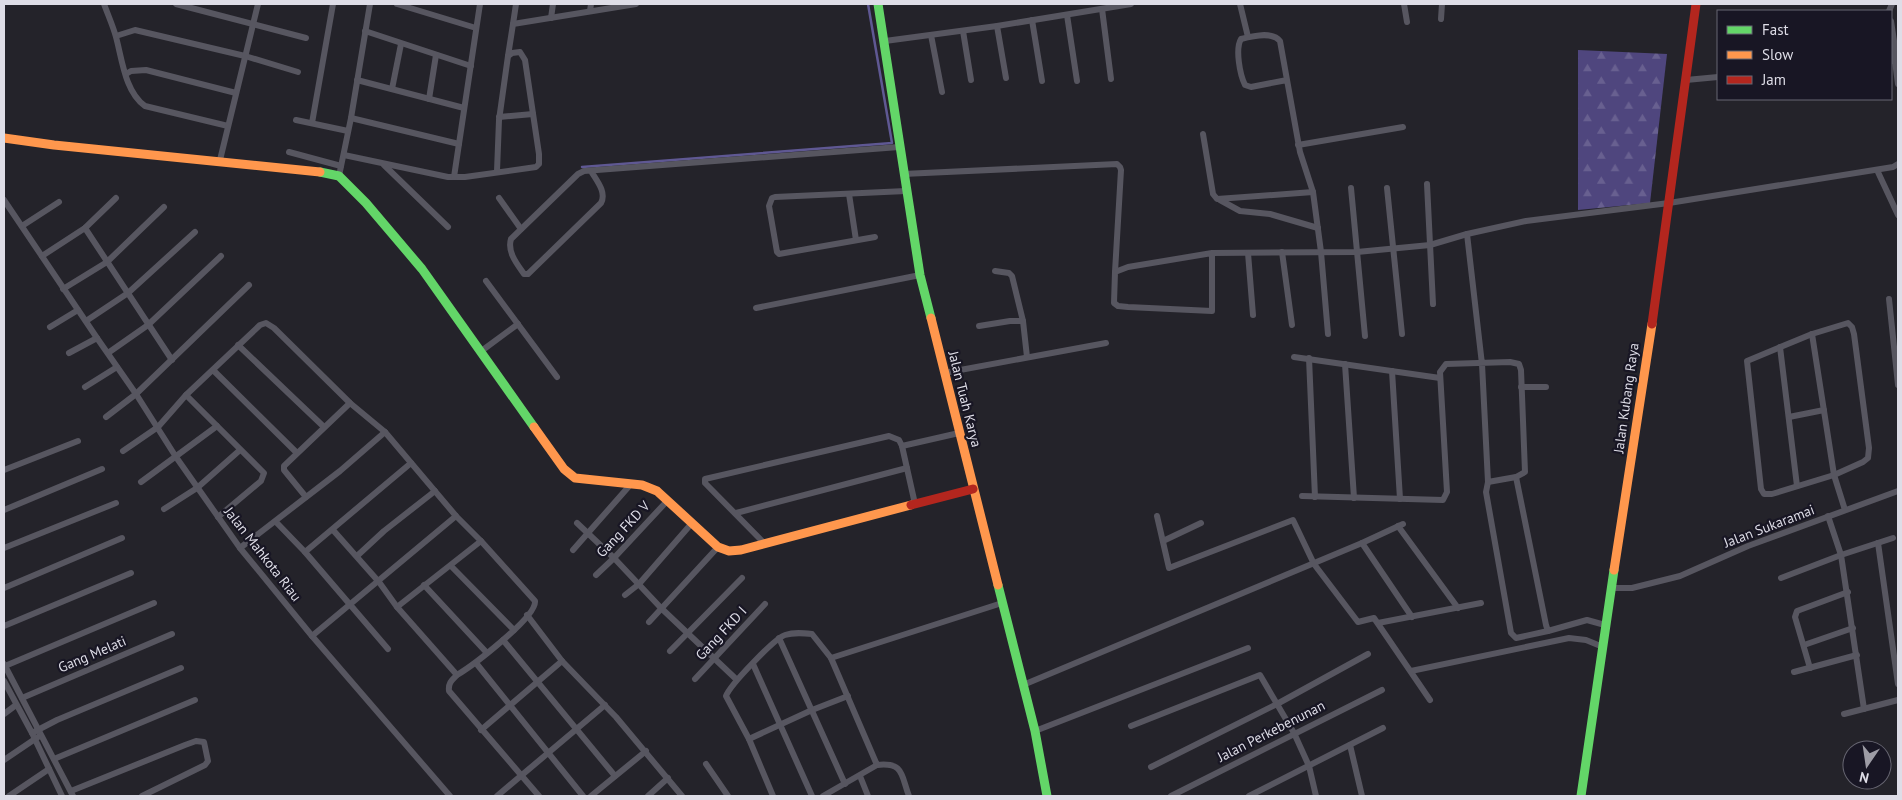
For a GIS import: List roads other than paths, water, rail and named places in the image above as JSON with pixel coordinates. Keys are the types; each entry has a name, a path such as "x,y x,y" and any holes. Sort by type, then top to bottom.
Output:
{"main road":[{"name":"Jalan Tuah Karya","path":"878,4 886,41 899,147 920,275 1035,731 1046,796"},
{"name":"Jalan Kubang Raya","path":"1581,796 1669,203 1696,4"},
{"path":"4,138 54,145 220,160 324,172 339,176 366,203 422,269 564,469 575,478 642,485 657,492 718,547 729,551 765,544 973,489"}],"street":[{"path":"104,4 116,36 126,74 136,97 145,106 228,126"},
{"path":"176,4 306,38"},
{"path":"220,160 258,4"},
{"path":"312,123 333,4"},
{"path":"339,176 351,118 370,4"},
{"path":"397,4 476,28"},
{"path":"454,178 480,4"},
{"path":"497,171 499,117 516,4"},
{"path":"551,18 553,4"},
{"path":"590,11 591,4"},
{"path":"512,24 636,4"},
{"path":"886,41 997,26 1131,4"},
{"path":"1240,4 1248,37"},
{"path":"1404,4 1407,22"},
{"path":"1441,19 1442,4"},
{"path":"1102,9 1112,79"},
{"path":"1067,15 1077,81"},
{"path":"1032,20 1042,81"},
{"path":"1892,25 1896,40 1893,61 1898,79"},
{"path":"997,26 1006,78"},
{"path":"116,36 135,30 244,56 298,72"},
{"path":"365,31 471,66"},
{"path":"963,31 971,80"},
{"path":"931,35 942,92"},
{"path":"1287,80 1251,87 1246,85 1238,52 1238,45 1241,39 1270,35 1278,38 1280,41 1287,80 1298,145 1313,192 1321,252 1328,334"},
{"path":"392,89 401,44"},
{"path":"344,154 441,177 454,178 531,168 539,164 524,56 520,52 512,53 508,56"},
{"path":"429,99 436,55"},
{"path":"126,74 131,71 146,70 236,93"},
{"path":"1686,80 1717,77"},
{"path":"357,80 464,108"},
{"path":"499,117 532,114"},
{"path":"351,118 460,144"},
{"path":"296,120 348,131"},
{"path":"1298,145 1403,127"},
{"path":"1203,134 1215,198 1240,211 1270,214 1318,228"},
{"path":"591,171 603,193 601,202 528,274 524,274 511,252 509,244 511,239 578,174 591,171 899,147"},
{"path":"289,152 341,166"},
{"path":"384,164 448,227"},
{"path":"903,174 1116,164 1120,166 1114,303 1118,306 1212,311 1212,253"},
{"path":"1115,272 1128,267 1212,253 1357,252 1430,245 1467,234 1526,221 1669,203 1877,170 1893,167 1898,164"},
{"path":"1877,170 1898,215"},
{"path":"1427,184 1433,304"},
{"path":"1351,188 1364,336"},
{"path":"1387,188 1402,334"},
{"path":"875,237 779,254 777,252 769,206 772,198 775,197 906,191"},
{"path":"1220,200 1313,192"},
{"path":"849,194 856,240"},
{"path":"42,256 85,228 116,198"},
{"path":"499,198 521,229"},
{"name":"Jalan Mahkota Riau","path":"4,200 158,426 176,458 240,548 312,636 450,796"},
{"path":"22,226 59,202"},
{"path":"63,289 106,262 164,207"},
{"path":"85,228 172,360"},
{"path":"86,321 128,293 194,232"},
{"path":"1467,234 1482,364 1488,482 1486,492 1511,633 1516,638 1587,620 1605,625"},
{"path":"1248,252 1253,315"},
{"path":"1282,252 1292,326"},
{"path":"108,353 148,326 221,256"},
{"path":"995,272 1009,273 1012,276 1023,321 1027,357"},
{"path":"756,308 920,275"},
{"path":"486,281 558,376"},
{"path":"106,417 136,394 249,285"},
{"path":"1889,299 1898,385"},
{"path":"50,327 78,310"},
{"path":"1891,320 1898,328"},
{"path":"979,326 1023,321"},
{"path":"123,451 158,426 186,395 260,325 266,323 274,328 350,403 384,432 456,516 535,601 534,609 514,630 476,663 457,675 450,682 449,691 539,796"},
{"path":"1848,323 1852,327 1869,448 1868,458 1834,475 1772,494 1764,494 1746,361 1812,334 1848,323"},
{"path":"480,352 518,324"},
{"path":"1812,334 1834,475 1845,510"},
{"path":"69,353 97,338"},
{"path":"944,372 1106,343"},
{"path":"238,345 324,427"},
{"path":"1780,347 1797,486"},
{"path":"1294,356 1440,378"},
{"path":"1309,358 1315,497"},
{"path":"1302,496 1439,501 1446,497 1440,372 1446,364 1510,362 1519,364 1521,370 1525,472 1516,477 1488,482"},
{"path":"1345,364 1354,498"},
{"path":"85,387 118,367"},
{"path":"213,370 297,453"},
{"path":"1392,371 1400,499"},
{"path":"1521,387 1546,387"},
{"path":"186,395 264,474 264,477 218,517"},
{"path":"306,497 284,470 284,466 350,403"},
{"path":"1789,417 1824,410"},
{"path":"141,482 218,426"},
{"path":"240,548 276,522 384,432"},
{"path":"902,446 959,433"},
{"path":"765,544 705,483 705,479 889,436 896,437 902,446 915,504"},
{"path":"4,470 78,441"},
{"path":"164,509 197,488 240,450"},
{"path":"305,552 411,463"},
{"path":"736,513 907,468"},
{"path":"4,510 102,469"},
{"path":"1516,477 1548,631"},
{"path":"573,550 631,484"},
{"path":"357,556 384,531 436,491"},
{"name":"Jalan Sukaramai","path":"1611,588 1632,588 1680,576 1748,546 1898,491"},
{"name":"Gang FKD V","path":"596,575 668,500"},
{"path":"4,548 116,503"},
{"path":"312,636 456,516"},
{"path":"1157,516 1169,568 1293,520 1314,564 1358,622 1374,618 1430,700"},
{"path":"1828,516 1841,555 1848,592 1864,709"},
{"path":"276,522 305,552 388,650"},
{"path":"1163,541 1201,522"},
{"path":"578,523 661,608 736,679"},
{"path":"624,594 639,584 692,523"},
{"path":"1023,685 1314,564 1400,525 1458,608"},
{"path":"333,530 457,675"},
{"path":"4,588 122,538"},
{"path":"1781,578 1893,538"},
{"path":"397,607 481,541"},
{"path":"1362,543 1412,617"},
{"path":"1878,543 1898,684"},
{"path":"649,622 718,547"},
{"path":"451,566 514,630"},
{"path":"4,626 131,573"},
{"path":"670,651 742,578"},
{"path":"424,585 486,653"},
{"path":"1810,668 1795,617 1797,611 1848,592"},
{"path":"62,796 49,769 22,698 4,664 154,603"},
{"path":"830,658 1002,603"},
{"path":"1378,623 1481,603"},
{"name":"Gang FKD I","path":"696,679 765,604"},
{"path":"527,616 562,661 646,751 682,796"},
{"path":"1804,645 1853,628"},
{"path":"773,796 748,739 726,696 736,679 785,634 798,632 812,634 830,658 877,765"},
{"name":"Gang Melati","path":"22,698 172,634"},
{"path":"779,638 845,784"},
{"path":"1411,671 1569,638 1586,640 1603,648"},
{"path":"503,640 615,776"},
{"path":"1035,731 1248,648"},
{"path":"1151,767 1277,704 1368,654"},
{"path":"1794,672 1857,655"},
{"path":"481,730 562,661"},
{"path":"476,663 583,796"},
{"path":"753,664 812,796"},
{"path":"4,760 57,720 181,668"},
{"path":"1131,726 1260,675 1294,733 1309,766 1316,796"},
{"path":"4,681 16,705 54,759 72,794 185,745 196,741 204,742 208,761 206,765 142,796"},
{"name":"Jalan Perkebenunan","path":"1171,796 1382,690"},
{"path":"748,739 848,696"},
{"path":"54,759 195,700"},
{"path":"1844,714 1898,700"},
{"path":"4,714 16,705"},
{"path":"497,796 605,705"},
{"path":"1249,796 1383,728"},
{"path":"1350,744 1362,796"},
{"path":"591,796 646,751"},
{"path":"706,764 728,796"},
{"path":"823,796 877,765 890,764 896,766 899,770 909,796"},
{"path":"9,796 49,769"},
{"path":"860,776 868,796"},
{"path":"648,796 668,778"}],"waterway":[{"path":"582,167 892,143 868,4"}]}
